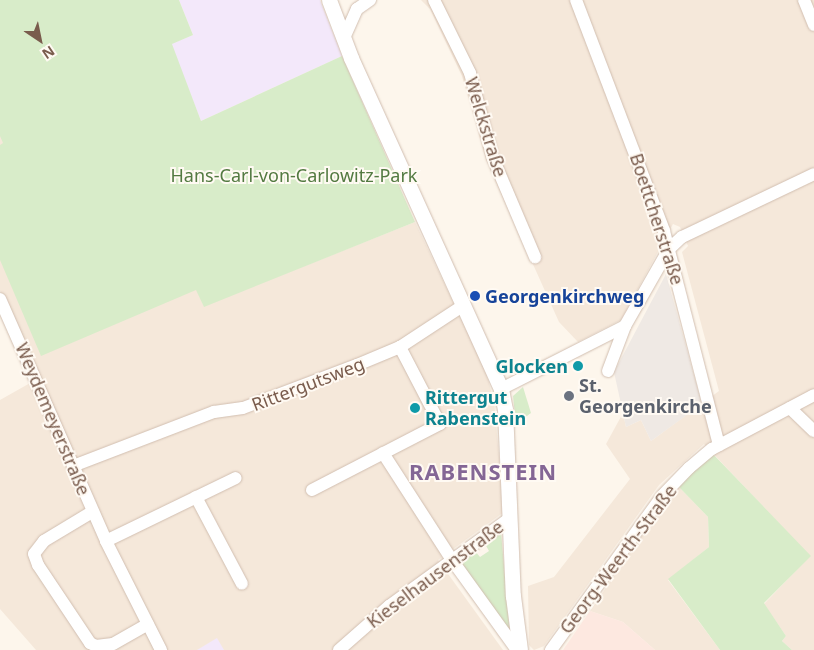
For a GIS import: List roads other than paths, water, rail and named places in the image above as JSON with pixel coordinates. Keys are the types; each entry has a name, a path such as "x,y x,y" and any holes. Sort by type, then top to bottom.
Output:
{"street":[{"path":"329,0 344,38 501,389 518,650"},
{"path":"344,38 357,9 370,0"},
{"name":"Welckstraße","path":"434,0 470,73 493,158 535,257"},
{"name":"Boettcherstraße","path":"576,0 669,249 719,445"},
{"path":"804,0 814,26"},
{"path":"608,371 625,326 669,249 682,237 814,174"},
{"name":"Weydemeyerstraße","path":"0,299 92,512 161,650"},
{"name":"Rittergutsweg","path":"73,466 214,412 242,408 265,400 400,347 464,305"},
{"path":"501,389 625,326"},
{"path":"312,490 440,424 400,347"},
{"name":"Georg-Weerth-Straße","path":"550,650 662,496 689,468 719,445 814,395"},
{"path":"790,408 814,432"},
{"path":"383,453 452,560 518,650"},
{"path":"106,541 236,478"},
{"path":"196,498 242,584"},
{"name":"Weydemeyerstraße","path":"92,512 44,541 34,554 38,564 90,643 96,646 113,644 148,624"},
{"name":"Kieselhausenstraße","path":"339,650 389,606 510,518"}],"place":[{"name":"Georgenkirchweg","path":"475,296"},
{"name":"Glocken","path":"578,366"},
{"name":"St. Georgenkirche","path":"569,396"},
{"name":"Rittergut Rabenstein","path":"415,408"}],"district":[{"name":"RABENSTEIN","path":"483,472"}],"park label":[{"name":"Hans-Carl-von-Carlowitz-Park","path":"294,175"}]}
